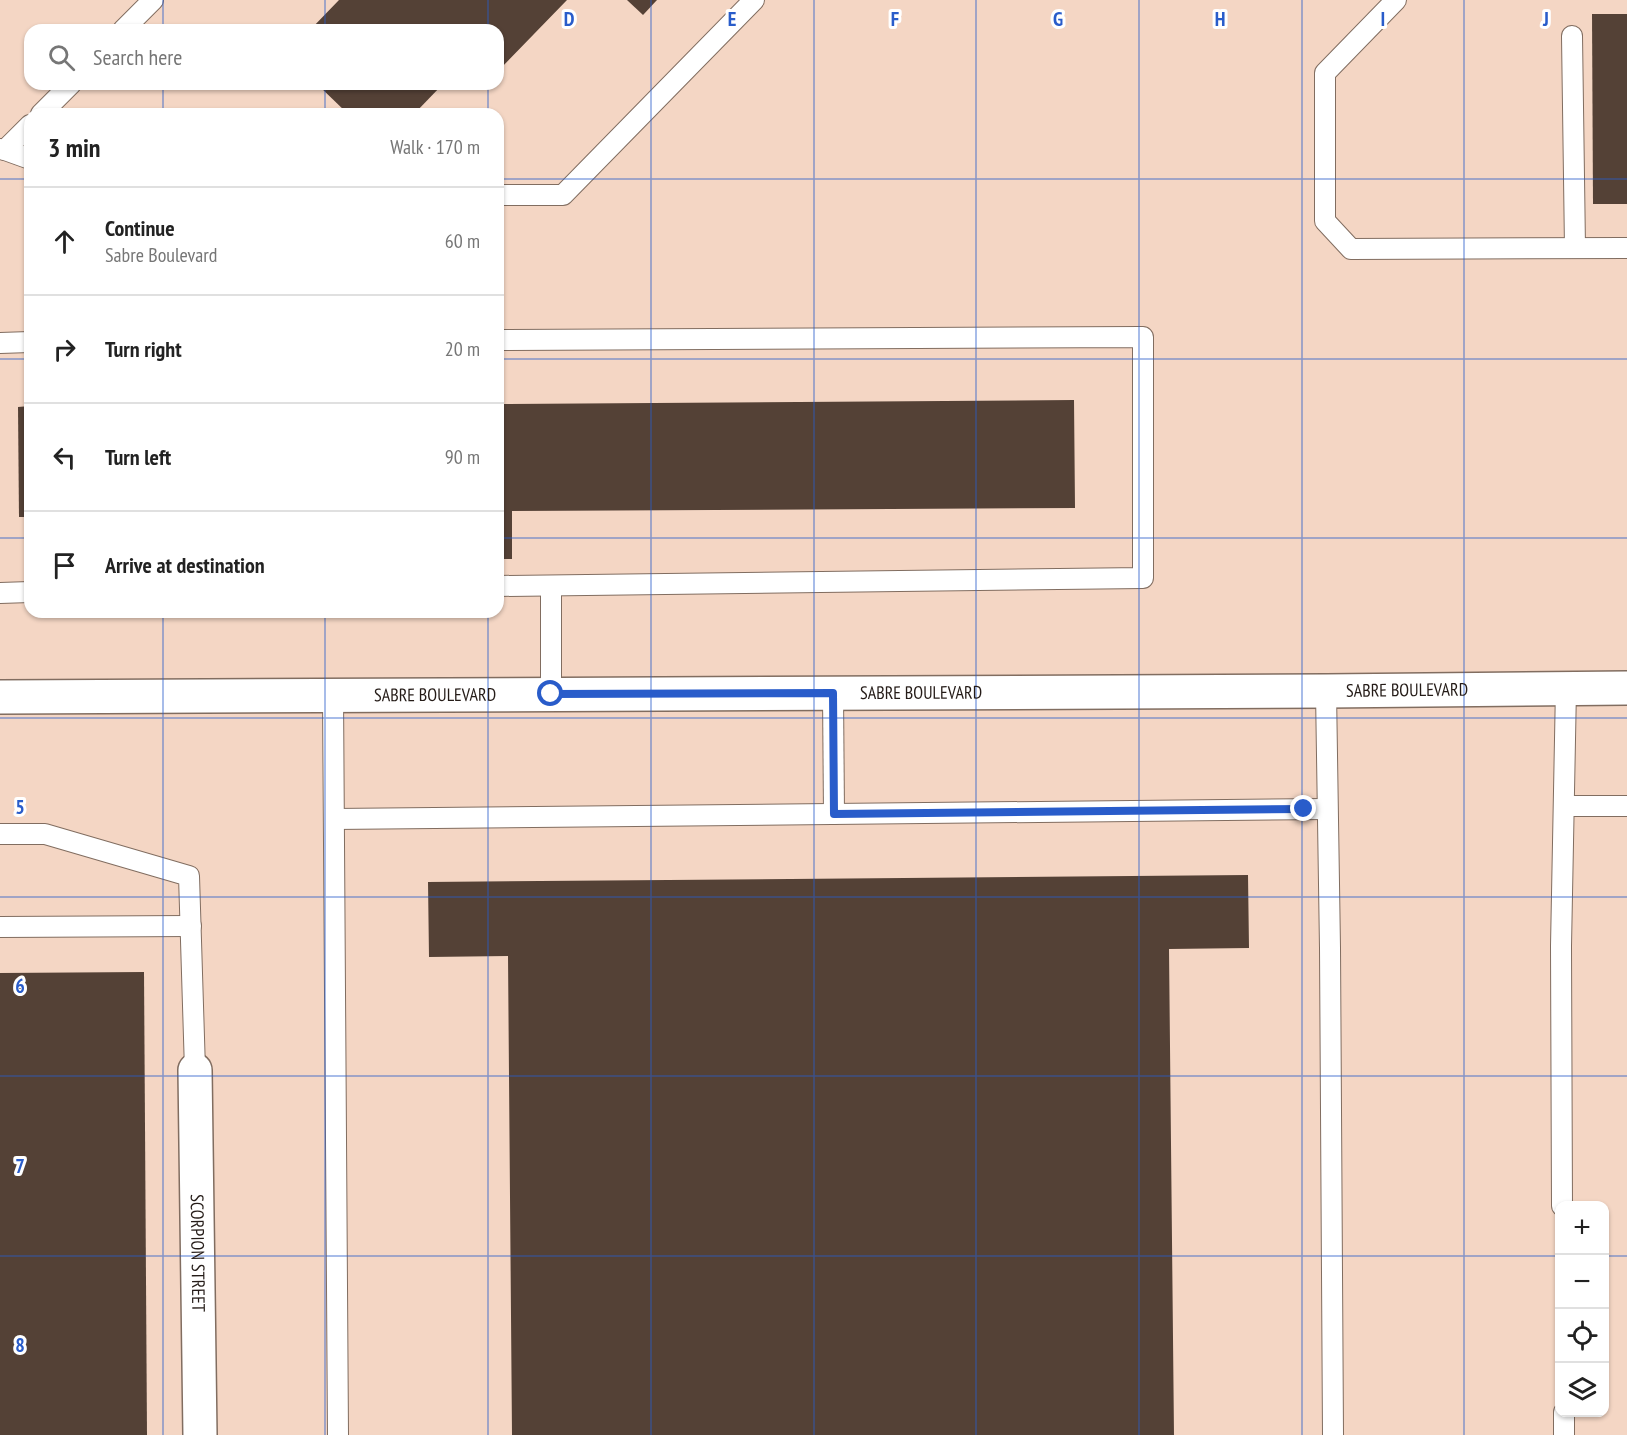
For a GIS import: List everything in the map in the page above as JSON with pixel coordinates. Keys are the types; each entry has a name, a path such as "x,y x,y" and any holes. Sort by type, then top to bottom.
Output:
{"street":[{"name":"SABRE BOULEVARD","path":"0,697 1627,688"},
{"name":"SCORPION STREET","path":"195,1070 200,1435"}],"lane":[{"path":"129,24 153,0"},
{"path":"504,195 563,195 754,0"},
{"path":"1396,0 1325,73 1325,221 1351,249 1627,248"},
{"path":"1572,36 1575,249"},
{"path":"47,108 64,90"},
{"path":"24,131 3,150 24,157"},
{"path":"504,340 1143,337 1143,578 504,586"},
{"path":"0,343 24,342"},
{"path":"551,586 551,694"},
{"path":"0,592 24,592"},
{"path":"1563,1201 1561,946 1566,688"},
{"path":"1326,691 1333,1435"},
{"path":"833,693 834,814"},
{"path":"333,695 338,1435"},
{"path":"1564,806 1627,806"},
{"path":"334,819 1327,809"},
{"path":"0,834 45,834 189,876 195,1070"},
{"path":"0,927 191,926"},
{"path":"1564,1417 1564,1435"}],"shaded area":[{"path":"0,0 1627,0 1627,1435 0,1435"}],"building":[{"path":"339,0 567,0 504,65 504,24 316,24"},
{"path":"627,0 657,0 643,15"},
{"path":"1592,14 1627,14 1627,204 1593,204"},
{"path":"323,90 437,90 420,108 342,108"},
{"path":"1074,400 1075,508 512,511 512,559 504,559 504,404"},
{"path":"24,406 24,517 19,517 18,407"},
{"path":"1248,875 1249,948 1169,949 1174,1435 512,1435 508,956 429,957 428,882"},
{"path":"144,972 147,1435 0,1435 0,973"}],"route":[{"path":"551,694 833,693 834,814 1304,809"}]}
